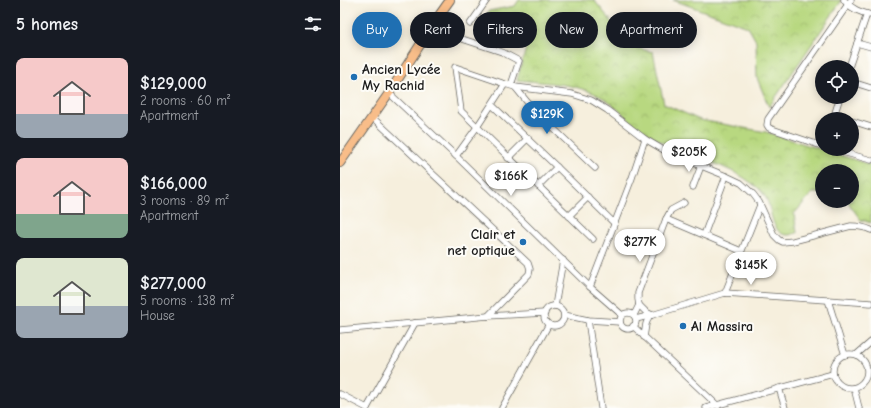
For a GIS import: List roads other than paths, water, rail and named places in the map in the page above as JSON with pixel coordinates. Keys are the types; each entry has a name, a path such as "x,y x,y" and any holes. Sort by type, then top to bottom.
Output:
{"main road":[{"path":"340,163 389,93 450,0"}],"street":[{"path":"470,24 487,0"},
{"path":"844,0 850,2 857,11 869,15 851,60"},
{"path":"815,144 769,128 767,125 768,119 850,2"},
{"path":"456,156 492,105 510,85 519,62 502,52 465,40"},
{"path":"857,43 871,47"},
{"path":"593,239 461,111 455,67 510,85 572,94 591,100 607,110 645,139 667,152 741,183 759,202 772,232 779,240 783,242 851,226 871,230"},
{"path":"859,84 871,88"},
{"path":"510,85 595,168"},
{"path":"389,93 590,287 622,315"},
{"path":"492,105 528,138 614,223"},
{"path":"372,117 528,263 530,269 529,274 488,316"},
{"path":"859,123 871,127"},
{"path":"508,158 528,138"},
{"path":"590,287 632,178 645,139"},
{"path":"857,156 871,160"},
{"path":"693,187 701,166"},
{"path":"538,186 557,167"},
{"path":"704,235 726,176"},
{"path":"569,216 588,197"},
{"path":"684,203 670,210 638,293 639,304 635,317 636,322 629,329 624,328 620,324 620,317 626,312 632,313 635,317 651,316 725,293 871,303"},
{"path":"725,293 760,204"},
{"path":"666,220 741,251"},
{"path":"555,306 563,260"},
{"path":"828,300 846,355"},
{"path":"639,304 651,316"},
{"path":"555,306 561,309 564,318 561,323 555,326 549,324 545,319 545,313 549,308 555,306"},
{"path":"340,330 488,316 545,313"},
{"path":"564,315 588,320 620,322"},
{"path":"644,337 646,324 651,316"},
{"path":"588,320 601,408"},
{"path":"340,394 367,408 415,323"},
{"path":"502,408 549,324"},
{"path":"633,326 712,407 833,374"},
{"path":"856,355 871,342"},
{"path":"851,354 856,355 869,366 866,378 863,382 859,386 848,389 838,384 835,380 833,369 837,360 841,357 851,354"},
{"path":"779,388 785,408"},
{"path":"854,388 859,408"}],"place":[{"name":"Ancien Lycée My Rachid","path":"354,77"},
{"name":"Clair et net optique","path":"523,242"},
{"name":"Al Massira","path":"683,326"}]}
